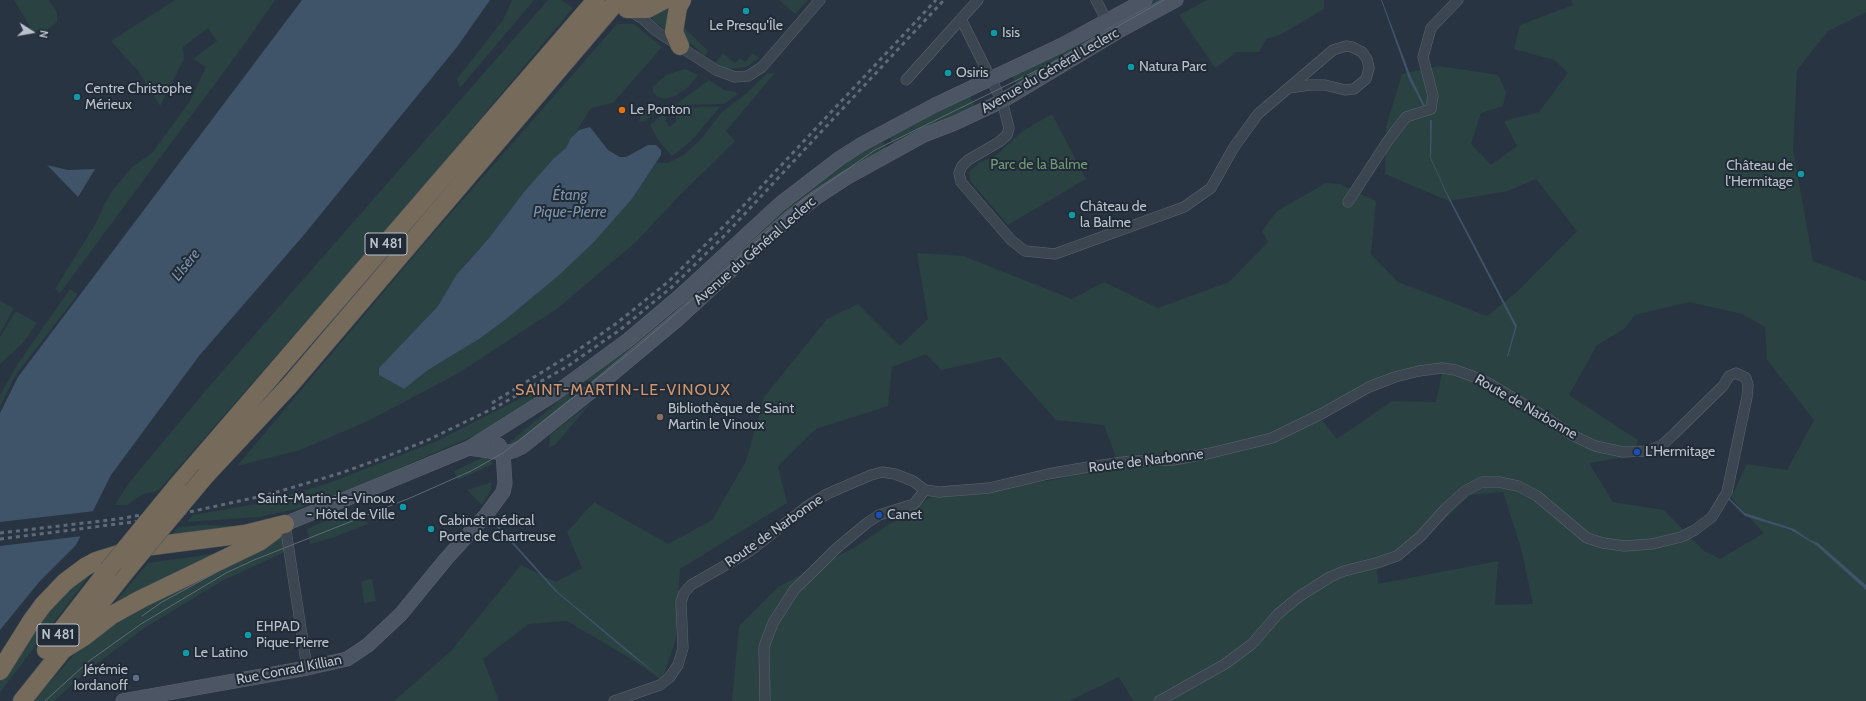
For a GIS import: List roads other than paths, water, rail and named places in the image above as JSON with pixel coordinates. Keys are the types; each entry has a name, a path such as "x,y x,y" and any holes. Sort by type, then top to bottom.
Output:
{"highway":[{"name":"N 481","path":"8,701 108,570 176,487 596,0"},
{"path":"622,5 647,9 664,0"},
{"path":"680,46 674,32 678,7 682,0"},
{"name":"N 481","path":"22,701 130,566 206,475 290,385 622,5"},
{"path":"61,651 85,636 112,615 259,542 285,524"},
{"path":"0,671 43,605 65,582 85,567 109,556 138,548 245,534 285,524"}],"main road":[{"name":"Avenue du Général Leclerc","path":"285,524 469,448 539,404 628,340 679,297 780,204 840,158 883,133 991,78 1062,45 1145,0"},
{"name":"Avenue du Général Leclerc","path":"469,448 513,451 522,447 678,319 770,235 817,197 846,178 924,135 955,123 1002,101 1117,32 1176,0"},
{"name":"Avenue du Général Leclerc","path":"501,449 499,442 504,434 531,416 539,404"},
{"path":"483,439 501,449"},
{"name":"Rue Conrad Killian","path":"123,701 307,668 348,658 368,644 401,614 446,559 493,507 503,492 505,483 505,469 501,449"}],"street":[{"path":"622,5 643,19 656,31 716,70 735,77 748,76 762,67 820,0"},
{"path":"906,80 978,0"},
{"path":"1096,0 1107,21"},
{"path":"1348,202 1387,142 1406,117 1431,109 1433,96 1424,57 1432,28 1458,0"},
{"path":"961,19 1002,101 1009,128 1007,135 999,142 968,160 962,166 959,173 961,182 1011,240 1025,251 1055,254 1184,208 1211,188 1234,147 1258,114 1333,50 1346,46 1352,47 1362,52 1367,59 1369,68 1366,78 1354,89 1345,90 1325,85 1310,85 1289,88"},
{"name":"Route de Narbonne","path":"614,701 660,685 669,678 678,665 683,648 682,602 684,593 691,585 750,551 806,507 827,494 852,482 882,472 907,478 925,490 939,492 989,488 1048,474 1131,461 1173,460 1272,438 1323,413 1369,387 1388,379 1419,370 1442,368 1455,370 1483,380 1542,414 1572,435 1595,446 1631,452 1647,451 1662,445 1723,386 1729,376 1736,373 1741,374 1746,378 1748,385 1747,397 1731,481 1725,498 1712,517 1695,530 1681,537 1652,544 1624,546 1603,543 1587,538 1537,496 1518,486 1499,482 1482,482 1465,491 1445,509 1421,536 1397,556 1344,571 1323,581 1300,596 1278,614 1252,644 1225,664 1159,701"},
{"path":"765,701 764,647 773,623 794,590 838,547 867,523 879,515 914,504 925,490"},
{"path":"285,524 307,668"}],"water":[{"name":"L'Isère","path":"302,0 490,0 457,47 303,236 199,356 111,475 76,545 40,581 0,630 0,413 18,377"},
{"path":"1381,0 1411,77 1425,106 1423,106 1409,79"},
{"path":"1430,120 1432,120 1431,158 1445,189 1517,326 1508,357 1507,356 1515,327 1450,202 1430,158"},
{"name":"Étang Pique-Pierre","path":"590,127 608,150 620,157 626,157 648,145 656,145 661,150 661,155 632,199 594,242 558,276 505,320 479,339 428,370 404,389 379,375 379,368 438,306 457,274 489,238 524,192 554,158 566,148 571,138 579,130"},
{"path":"47,165 68,170 95,169 78,197"},
{"path":"1729,498 1745,513 1794,529 1810,540 1818,543 1866,585 1866,590 1816,545 1791,530 1745,516 1729,500"},
{"path":"496,523 559,593 658,675 631,655 555,591 495,525"}],"tram line":[{"path":"45,701 89,661 141,624 226,573 254,560 410,498 471,471 503,453 632,351 694,298 799,203 875,150 1062,58 1164,0"},
{"path":"142,616 162,602 217,572"}],"railway":[{"path":"492,403 578,350 617,323 669,281 730,220 936,0"},
{"path":"0,539 157,519 267,495 341,473 385,457 428,440 498,406 568,366 621,329 673,286 725,235 944,0"},
{"path":"0,533 118,519 176,509"}],"place":[{"name":"Le Presqu'Île","path":"746,11"},
{"name":"Isis","path":"994,33"},
{"name":"Natura Parc","path":"1131,67"},
{"name":"Osiris","path":"948,73"},
{"name":"Centre Christophe Mérieux","path":"77,97"},
{"name":"Le Ponton","path":"622,110"},
{"name":"Château de l'Hermitage","path":"1801,174"},
{"name":"Château de la Balme","path":"1072,215"},
{"name":"Bibliothèque de Saint Martin le Vinoux","path":"660,417"},
{"name":"L'Hermitage","path":"1637,452"},
{"name":"Saint-Martin-le-Vinoux - Hôtel de Ville","path":"403,507"},
{"name":"Canet","path":"879,515"},
{"name":"Cabinet médical Porte de Chartreuse","path":"431,529"},
{"name":"EHPAD Pique-Pierre","path":"248,635"},
{"name":"Le Latino","path":"186,653"},
{"name":"Jérémie Iordanoff","path":"136,678"}],"district":[{"name":"SAINT-MARTIN-LE-VINOUX","path":"623,390"}],"park label":[{"name":"Parc de la Balme","path":"1039,165"}]}
